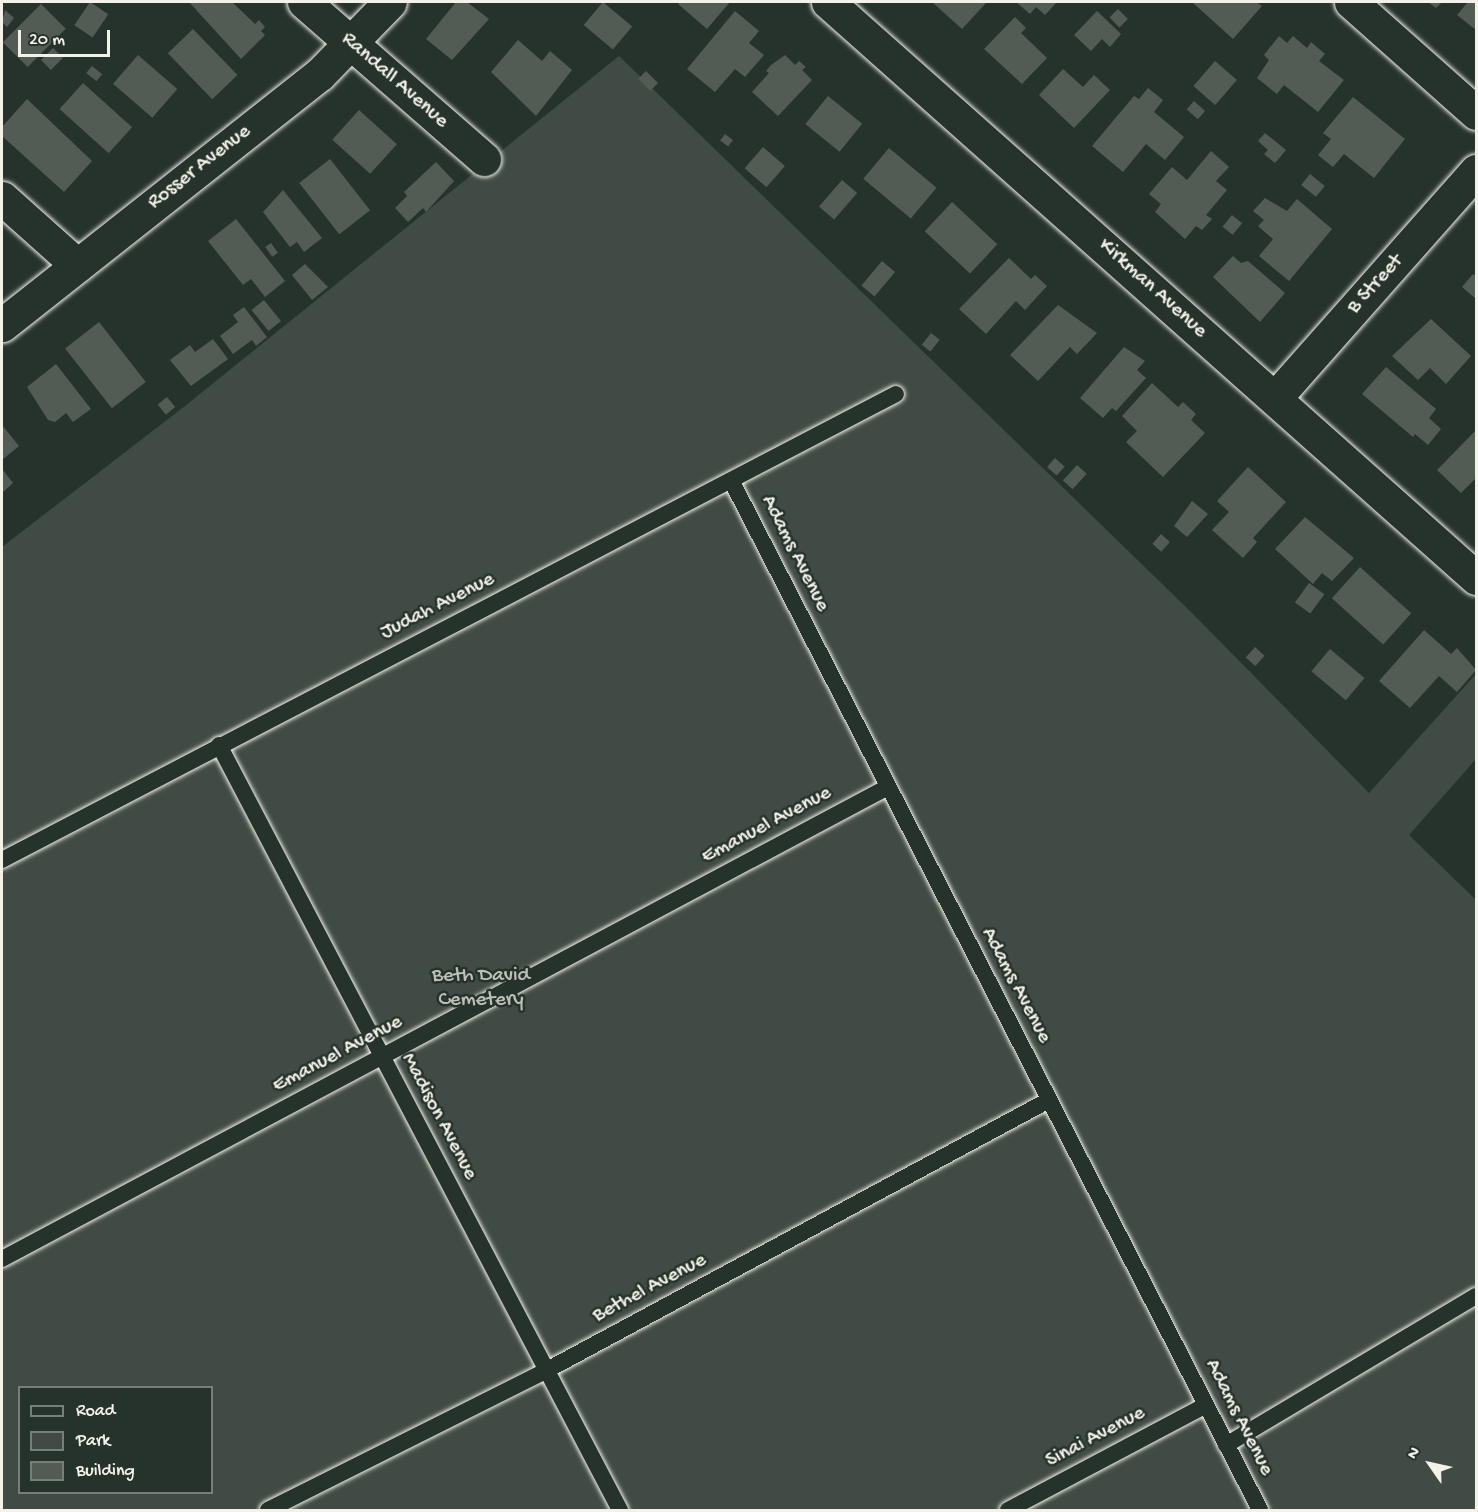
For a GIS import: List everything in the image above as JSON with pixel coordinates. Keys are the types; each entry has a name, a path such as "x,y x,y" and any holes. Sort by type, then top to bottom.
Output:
{"street":[{"name":"Randall Avenue","path":"304,2 484,159"},
{"name":"Rosser Avenue","path":"2,325 320,74 352,44 390,2"},
{"name":"Kirkman Avenue","path":"828,2 1476,578"},
{"path":"1351,2 1476,113"},
{"name":"B Street","path":"1275,398 1476,171"},
{"path":"2,198 77,265"}],"lane":[{"name":"Judah Avenue","path":"2,860 219,745 732,482 896,394"},
{"name":"Adams Avenue","path":"732,482 886,788 1260,1510"},
{"name":"Madison Avenue","path":"219,745 381,1058 549,1369 620,1510"},
{"name":"Emanuel Avenue","path":"2,1259 886,788"},
{"name":"Bethel Avenue","path":"268,1510 549,1369 1049,1100"},
{"path":"1227,1445 1476,1296"},
{"name":"Sinai Avenue","path":"1008,1510 1206,1405"}],"green space":[{"name":"Beth David Cemetery","path":"619,56 1192,613 1369,793 1476,674 1476,759 1409,835 1476,900 1476,1510 2,1510 2,547 185,406"}],"building":[{"path":"90,2 108,14 93,38 74,25"},
{"path":"189,2 232,2 255,24 259,20 265,27 261,31 265,35 241,59"},
{"path":"456,2 467,2 489,19 452,60 426,39"},
{"path":"603,2 632,26 613,49 584,25"},
{"path":"681,2 730,2 707,29 678,4"},
{"path":"932,2 985,2 986,3 962,29"},
{"path":"1016,2 1057,2 1045,15 1036,7 1030,14"},
{"path":"1192,2 1256,2 1262,6 1233,39"},
{"path":"1428,2 1442,2 1436,8"},
{"path":"1468,2 1476,2 1476,30 1457,15"},
{"path":"41,4 66,29 28,67 3,42"},
{"path":"1118,9 1128,19 1119,27 1110,17"},
{"path":"5,10 14,18 7,27 2,22"},
{"path":"735,11 759,31 749,43 764,55 745,77 735,69 715,92 687,69"},
{"path":"1097,11 1121,34 1110,47 1102,39 1091,51 1074,35"},
{"path":"1015,17 1026,28 1021,33 1047,58 1022,84 984,49"},
{"path":"193,29 237,75 212,99 168,53"},
{"path":"1279,36 1287,43 1293,36 1307,48 1311,42 1325,54 1319,61 1344,80 1318,112 1284,85 1277,94 1257,78 1269,60 1264,55"},
{"path":"518,40 542,61 550,51 572,70 536,116 491,72"},
{"path":"53,48 63,58 51,70 41,60"},
{"path":"138,55 177,89 152,118 113,84"},
{"path":"785,55 795,65 799,61 806,67 802,70 812,80 778,116 752,92 769,73 766,71 771,65"},
{"path":"1215,61 1237,80 1215,105 1193,86"},
{"path":"92,66 102,74 96,81 86,73"},
{"path":"1063,69 1083,87 1094,75 1110,90 1074,128 1039,95"},
{"path":"646,71 658,83 650,91 638,79"},
{"path":"83,83 132,127 109,153 60,109"},
{"path":"1148,88 1163,100 1154,112 1184,137 1165,160 1146,144 1123,172 1092,146 1134,96 1139,99"},
{"path":"828,96 862,124 840,152 805,124"},
{"path":"1353,97 1405,139 1374,178 1344,154 1333,167 1318,155 1331,139 1323,133"},
{"path":"27,99 92,161 64,192 2,136 2,127"},
{"path":"1194,101 1205,111 1198,119 1187,109"},
{"path":"359,110 397,144 370,174 332,140"},
{"path":"1265,133 1286,150 1275,163 1264,154 1268,150 1258,141"},
{"path":"725,134 733,140 728,146 720,140"},
{"path":"763,147 785,166 767,187 745,168"},
{"path":"889,148 936,188 911,218 863,179"},
{"path":"1211,151 1229,167 1216,181 1227,190 1206,215 1212,219 1202,230 1196,226 1185,239 1155,212 1161,204 1149,194 1172,167 1187,180"},
{"path":"330,159 370,210 339,234 299,183"},
{"path":"436,162 454,181 426,212 423,208 408,222 395,208 407,196 404,192"},
{"path":"1310,174 1325,186 1316,197 1301,185"},
{"path":"842,180 857,193 834,220 819,206"},
{"path":"283,190 322,238 304,252 297,242 290,247 263,212"},
{"path":"1265,198 1287,211 1297,199 1332,229 1289,281 1259,256 1273,239 1258,226 1264,220 1253,211"},
{"path":"952,202 997,244 970,274 925,231"},
{"path":"1232,215 1242,223 1233,235 1223,227"},
{"path":"236,219 285,281 265,297 251,279 243,285 208,241"},
{"path":"271,243 278,253 272,257 265,247"},
{"path":"1233,256 1241,263 1248,261 1285,293 1260,322 1213,277"},
{"path":"1009,258 1031,279 1035,275 1047,286 1025,310 1016,301 986,334 959,309"},
{"path":"882,261 895,272 874,296 861,286"},
{"path":"305,264 328,287 312,300 292,275"},
{"path":"1473,274 1476,276 1476,299 1462,287"},
{"path":"264,300 281,321 269,331 252,310"},
{"path":"1058,305 1097,333 1077,354 1070,347 1038,381 1010,355"},
{"path":"244,307 267,337 256,346 252,340 233,354 220,336 238,322 233,315"},
{"path":"1431,319 1471,356 1446,384 1430,368 1418,380 1392,356"},
{"path":"99,322 146,382 112,408 65,348"},
{"path":"931,333 940,340 930,352 922,345"},
{"path":"213,339 228,359 191,386 170,360 190,345 195,352"},
{"path":"1124,347 1145,361 1137,370 1146,378 1116,411 1112,408 1103,418 1080,398"},
{"path":"56,364 91,409 73,422 66,413 55,422 48,420 27,387"},
{"path":"1386,367 1436,409 1429,418 1441,429 1428,445 1415,434 1413,437 1362,394"},
{"path":"1152,383 1178,407 1183,402 1196,414 1191,420 1205,433 1163,477 1126,442 1137,431 1122,416"},
{"path":"167,397 175,407 166,415 158,405"},
{"path":"2,425 19,446 2,460"},
{"path":"1476,430 1476,478 1461,493 1437,470"},
{"path":"1055,458 1065,467 1057,476 1047,467"},
{"path":"1077,465 1087,474 1073,489 1063,481"},
{"path":"1248,467 1286,502 1253,538 1257,542 1243,558 1212,530 1229,512 1217,501"},
{"path":"2,469 13,483 2,493"},
{"path":"1192,501 1208,514 1187,537 1174,526"},
{"path":"1305,517 1354,558 1332,581 1322,573 1313,584 1275,549"},
{"path":"1161,534 1170,542 1161,552 1152,544"},
{"path":"1360,567 1411,613 1383,644 1332,598"},
{"path":"1309,583 1324,594 1310,614 1295,602"},
{"path":"1424,630 1451,654 1457,648 1476,670 1457,692 1439,676 1410,708 1379,681"},
{"path":"1255,647 1265,656 1255,666 1246,657"},
{"path":"1330,649 1364,678 1346,700 1311,671"}]}
